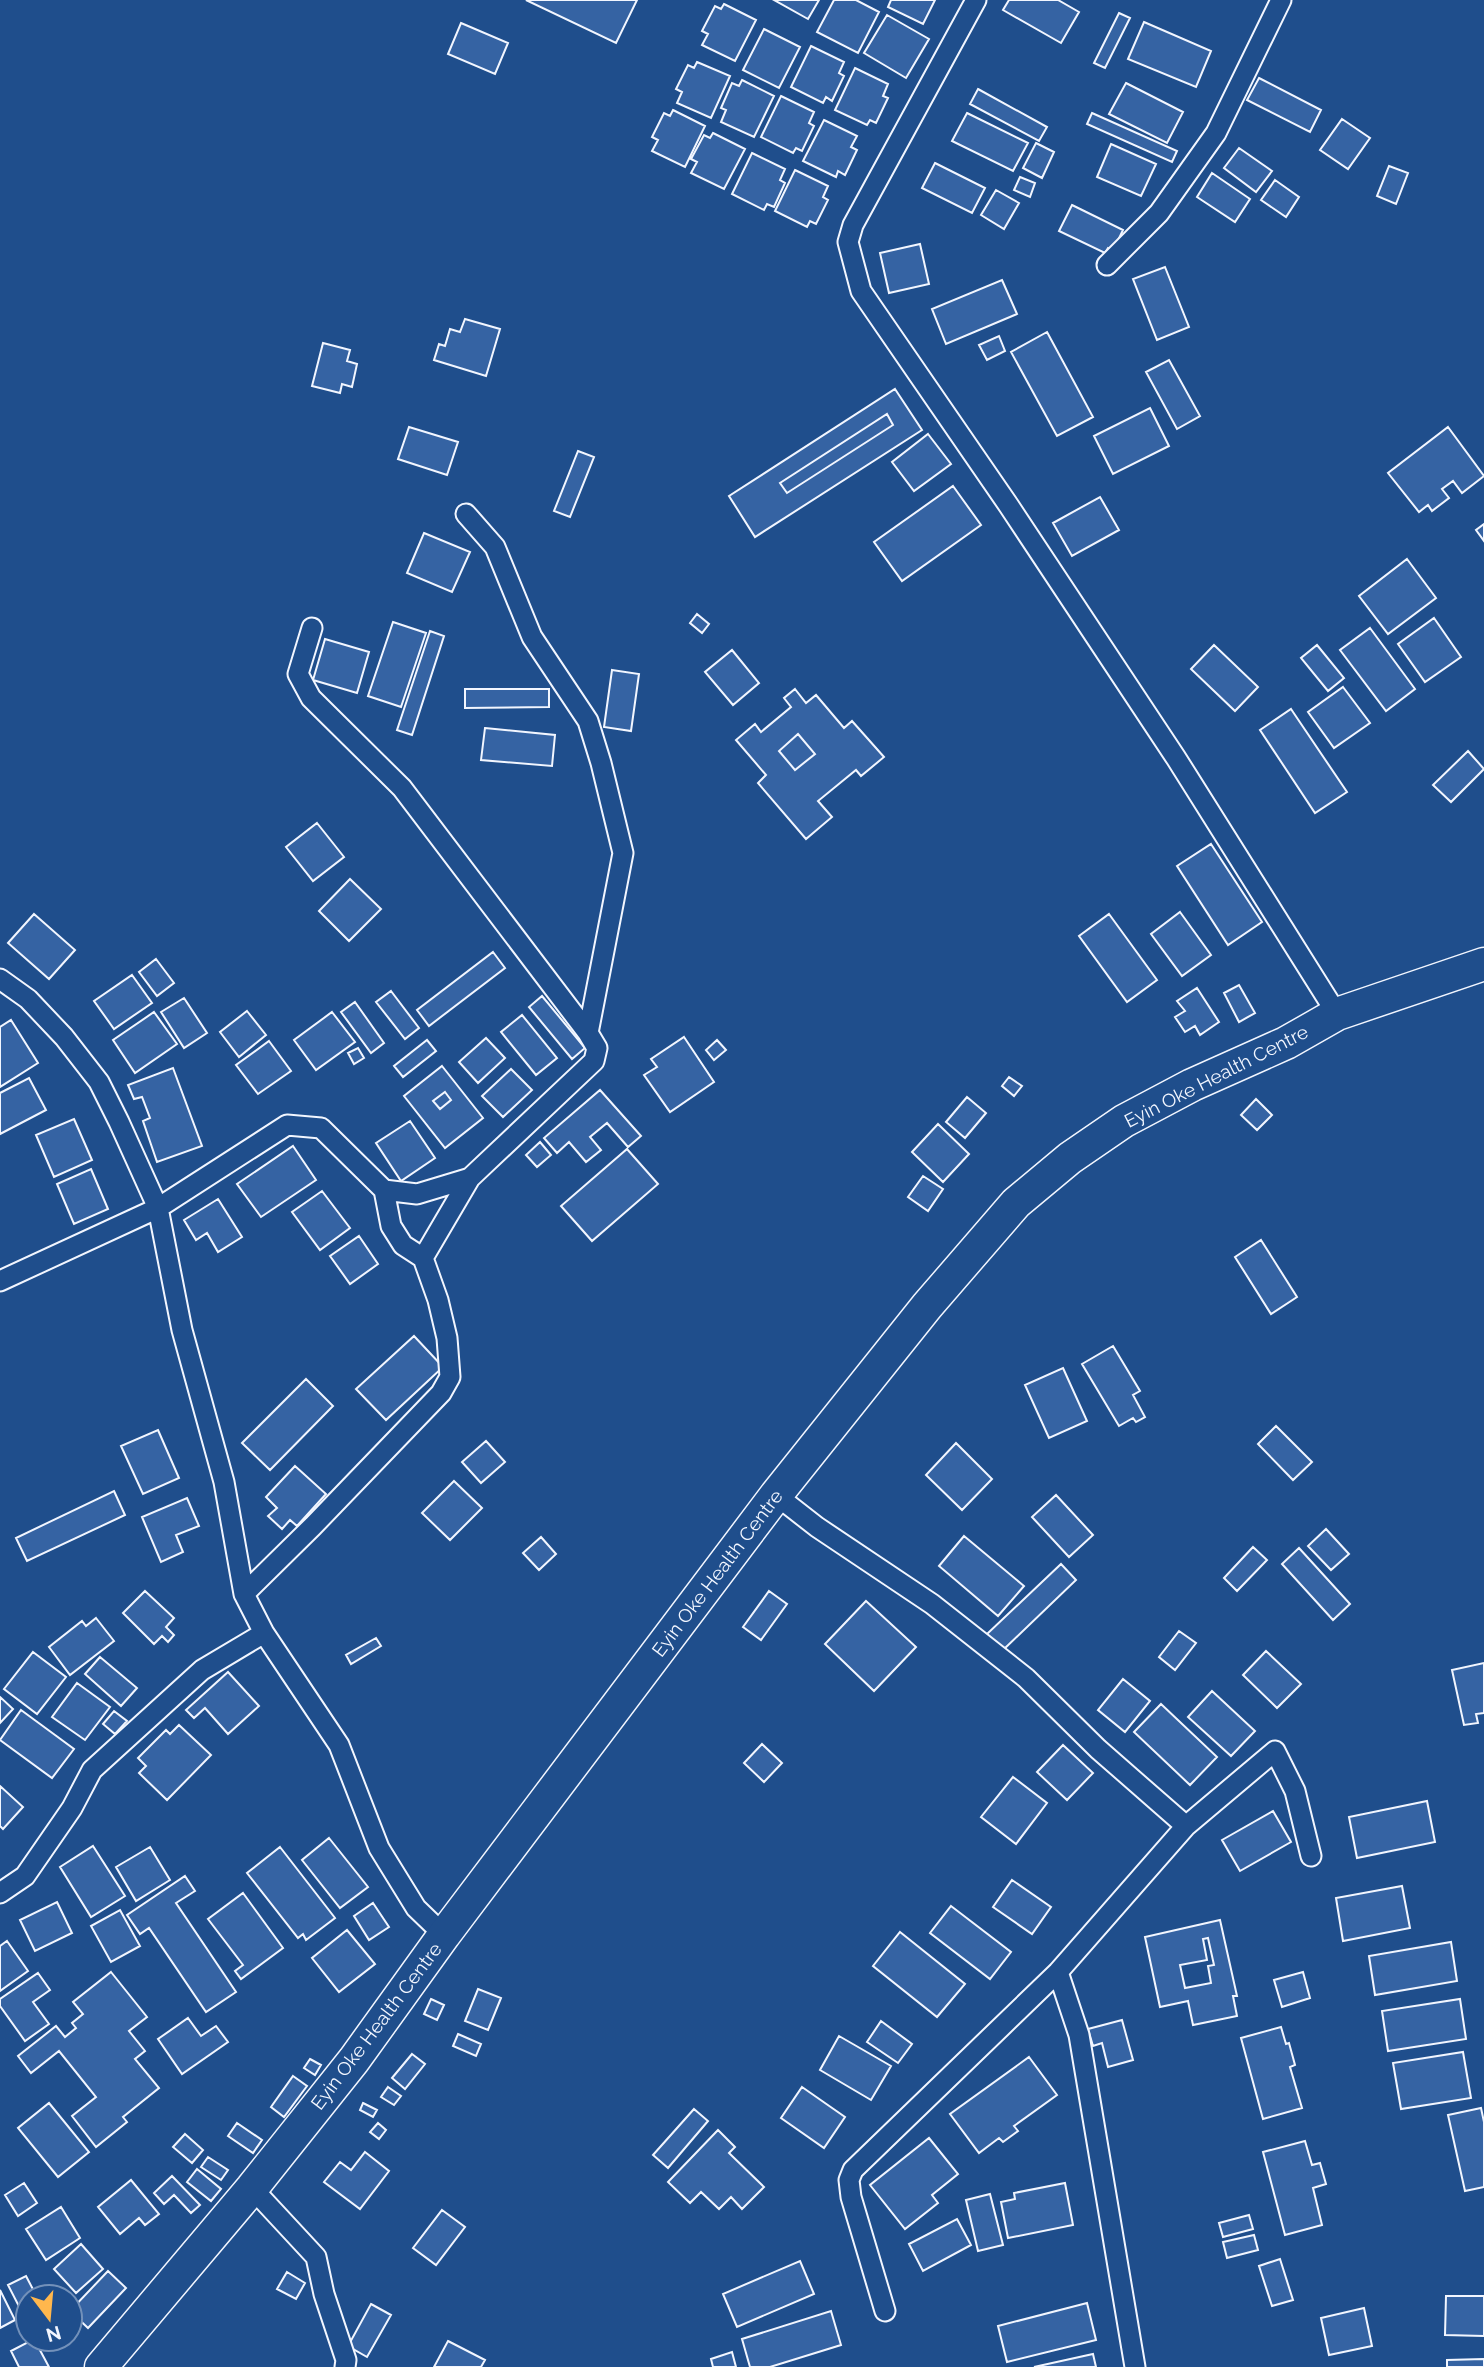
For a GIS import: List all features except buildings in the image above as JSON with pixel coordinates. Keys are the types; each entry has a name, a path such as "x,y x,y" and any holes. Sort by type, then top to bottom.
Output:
{"main road":[{"name":"Eyin Oke Health Centre","path":"101,2367 253,2188 354,2060 444,1935 776,1495 927,1306 1016,1203 1070,1158 1124,1121 1192,1085 1286,1044 1337,1014 1484,964"}],"street":[{"path":"976,0 853,225 848,242 861,291 1009,506 1168,747 1337,1014"},
{"path":"1107,265 1159,213 1216,133 1281,0"},
{"path":"466,514 495,547 532,637 588,722 623,853 588,1033"},
{"path":"312,628 299,674 311,698 402,788 597,1048 594,1061 470,1178 423,1258"},
{"path":"0,979 37,1009 64,1037 99,1082 158,1208 183,1330 224,1482 244,1594 264,1633 339,1745 379,1848 416,1909 444,1935"},
{"path":"0,1281 158,1208 287,1125 321,1128 384,1190 391,1226 402,1245 423,1258 438,1300 447,1338 450,1377 441,1393 244,1594"},
{"path":"384,1190 416,1194 470,1178"},
{"path":"776,1495 817,1527 932,1604 1026,1678 1098,1749 1186,1826"},
{"path":"0,1893 25,1876 72,1808 92,1770 202,1670 264,1633"},
{"path":"885,2311 851,2197 849,2180 853,2170 1058,1972 1186,1826 1275,1751 1295,1791 1311,1856"},
{"path":"1058,1972 1079,2035 1135,2367"},
{"path":"253,2188 316,2257 324,2294 346,2360 345,2367"}]}
